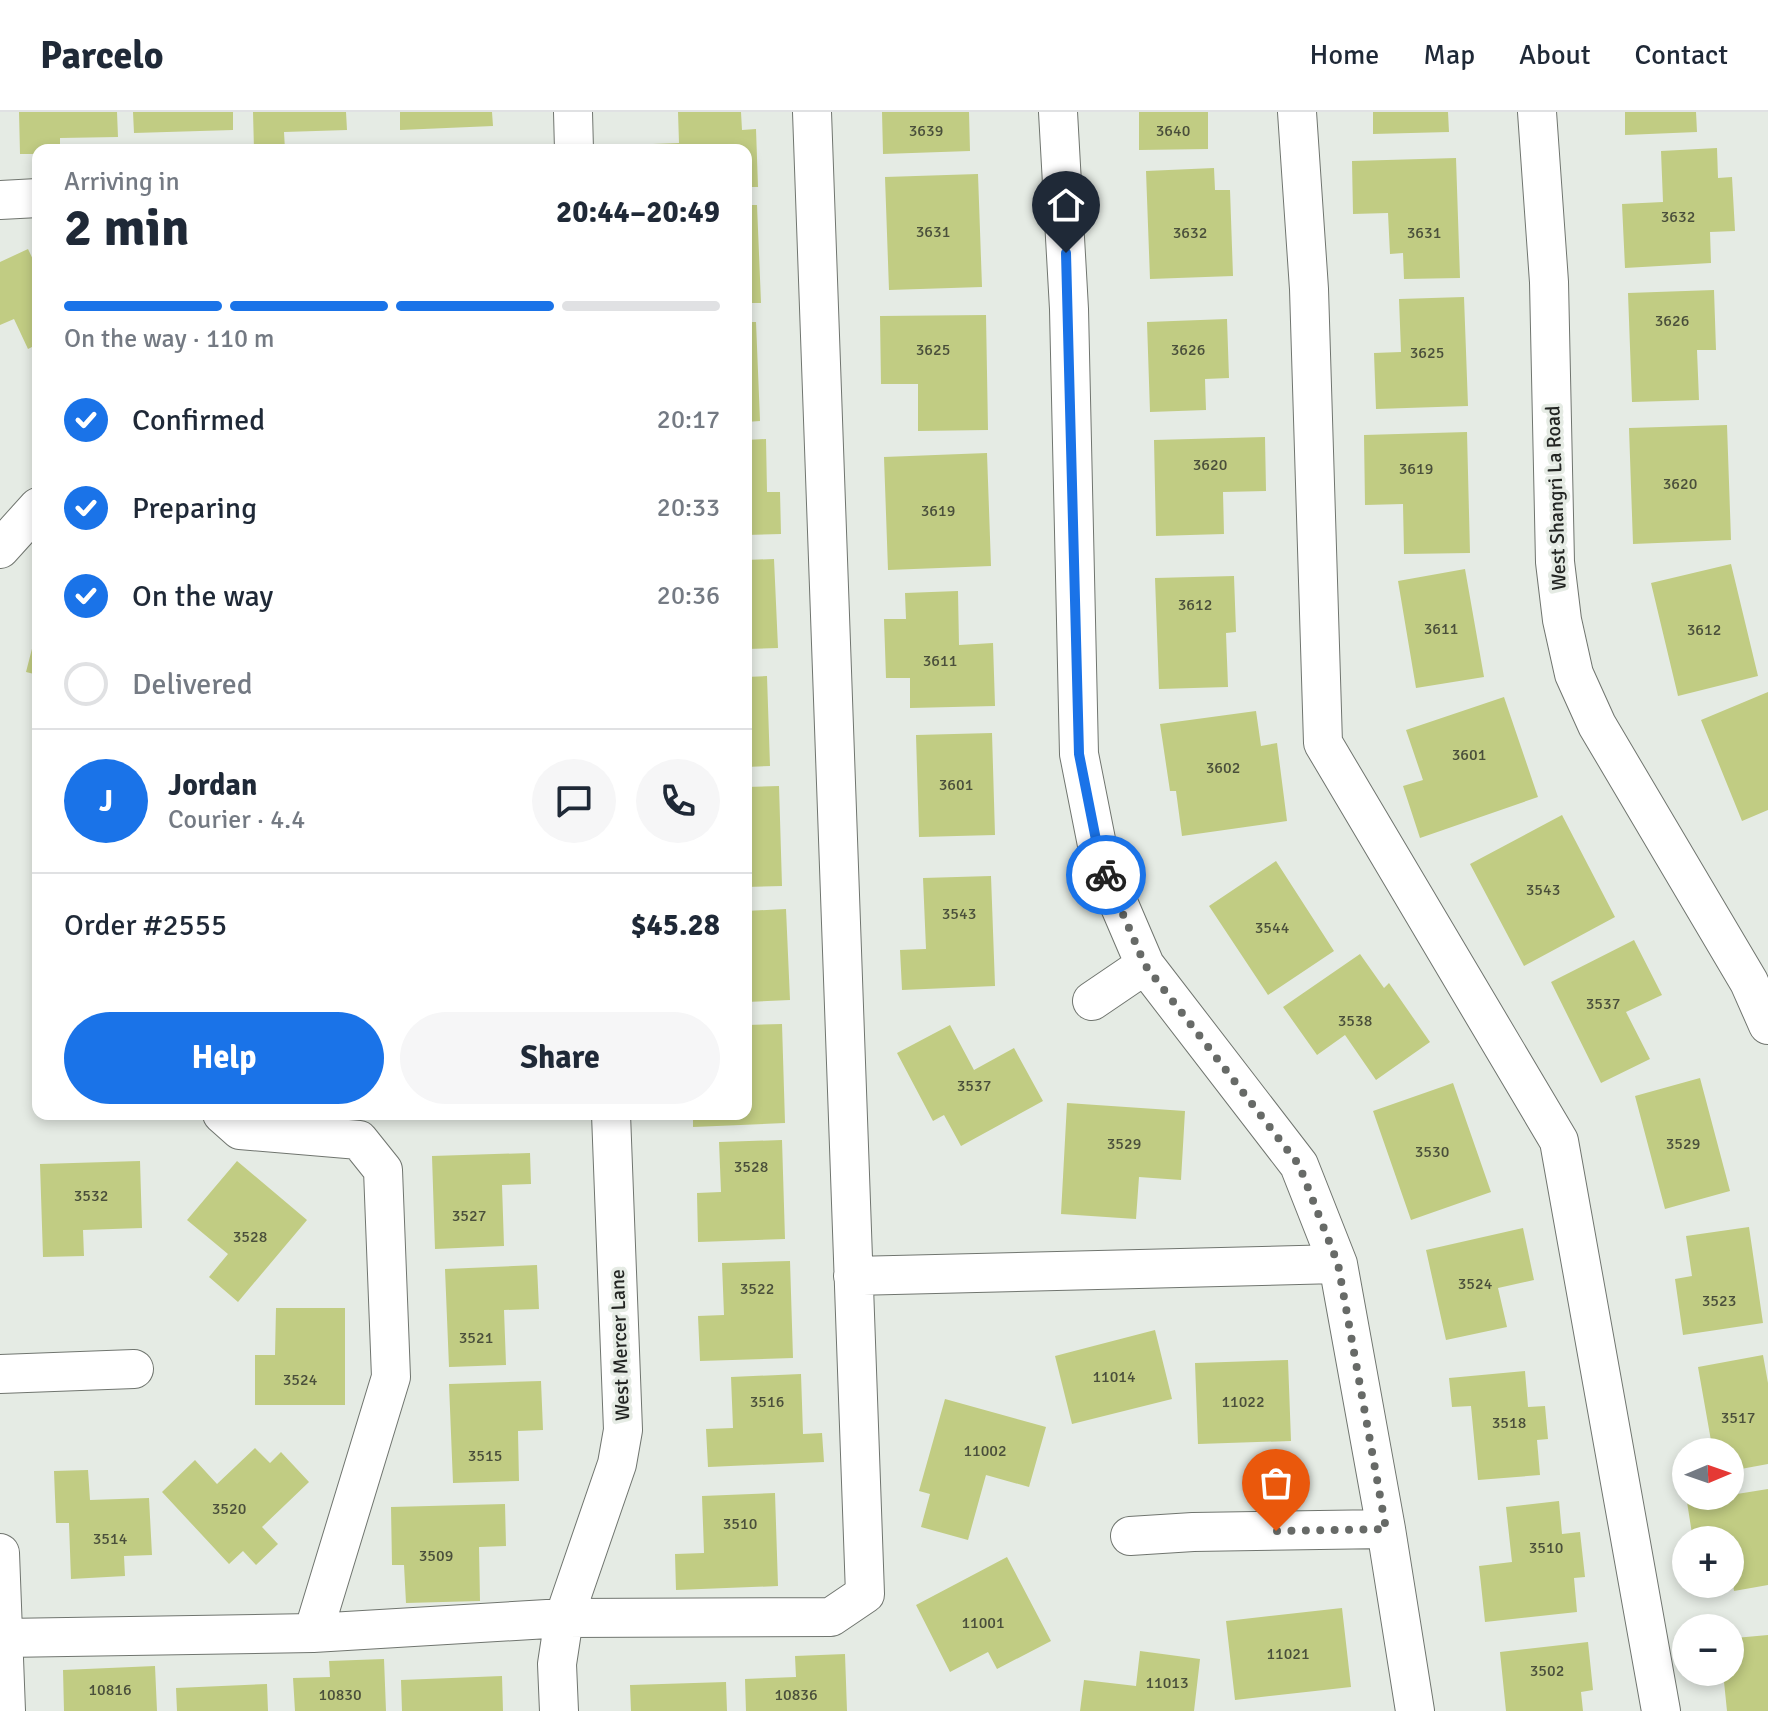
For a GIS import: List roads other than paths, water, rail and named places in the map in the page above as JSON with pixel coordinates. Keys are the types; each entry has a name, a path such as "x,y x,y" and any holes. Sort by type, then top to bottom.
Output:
{"street":[{"path":"573,112 574,144"},
{"path":"4,1638 313,1633 564,1618 831,1617 865,1594 812,112"},
{"path":"1058,112 1069,309 1079,754 1100,860 1145,965 1299,1165 1338,1264 1415,1711"},
{"path":"1297,112 1309,289 1323,743 1559,1141 1661,1711"},
{"name":"West Shangri La Road","path":"1537,112 1549,282 1555,562 1562,620 1574,674 1597,725 1749,982 1768,1025"},
{"path":"0,200 32,198"},
{"path":"0,549 32,514"},
{"path":"1092,1001 1145,965"},
{"path":"229,1120 240,1130 359,1140 383,1170 391,1377 313,1633"},
{"name":"West Mercer Lane","path":"559,1711 557,1664 564,1618 617,1464 623,1430 611,1120"},
{"path":"853,1276 1338,1264"},
{"path":"0,1374 134,1369"},
{"path":"1130,1536 1386,1529"},
{"path":"0,1553 6,1711"}]}
